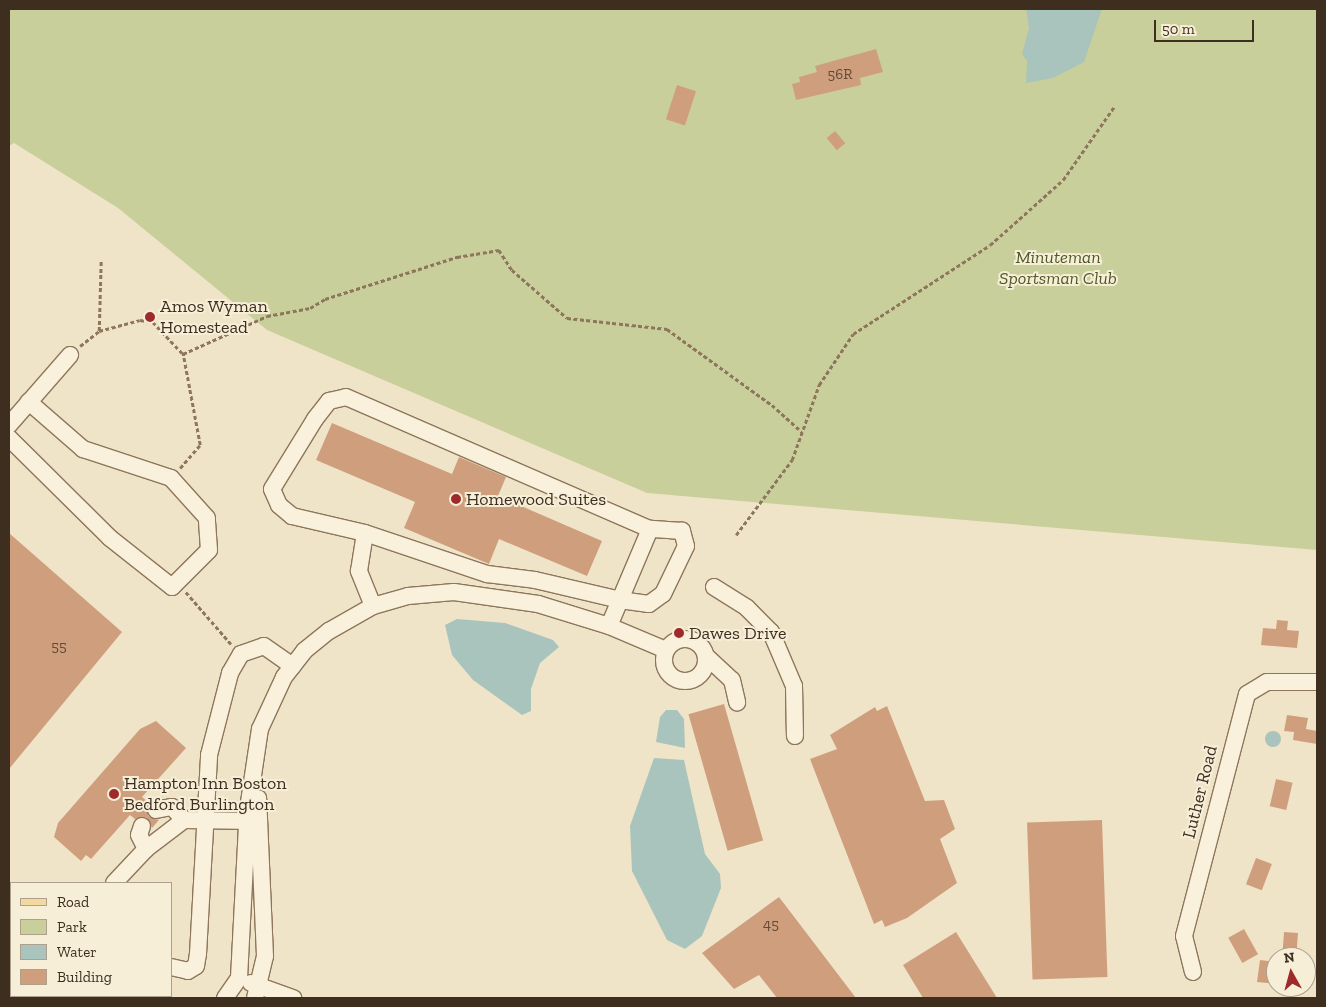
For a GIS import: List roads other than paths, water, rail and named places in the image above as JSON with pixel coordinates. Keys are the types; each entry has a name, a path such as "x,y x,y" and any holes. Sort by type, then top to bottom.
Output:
{"street":[{"path":"9,425 70,355"},
{"path":"346,397 650,529 682,531 686,546 663,594 650,604 620,600 535,580 486,574 365,533 292,516 279,505 272,489 315,419 329,401 346,397"},
{"path":"9,438 110,538 172,587 209,550 208,518 170,478 83,449 29,402"},
{"path":"609,626 650,529"},
{"path":"365,533 359,571 373,606"},
{"path":"714,587 747,608 772,632 794,686 795,736"},
{"path":"225,998 239,978 253,821 255,759 268,706 293,666 330,631 373,606 408,596 454,592 538,604 609,626 666,650"},
{"path":"666,650 681,639 691,640 732,680 737,702"},
{"path":"172,967 188,972 196,966 215,719 241,654 264,646 293,666"},
{"path":"666,650 666,669 682,680 700,674 706,656"},
{"name":"Luther Road","path":"1193,972 1184,936 1245,700 1267,682 1317,682"},
{"path":"156,810 172,807 184,820"},
{"path":"115,882 146,849 184,820 253,821"},
{"path":"253,821 265,956 258,993"},
{"path":"142,826 139,835 146,849"},
{"path":"239,978 258,993 293,998"}],"water":[{"path":"1026,9 1102,9 1084,62 1053,78 1026,83 1027,61 1022,54 1029,28"},
{"path":"457,619 505,623 553,640 559,647 540,663 531,689 531,711 522,715 473,680 452,655 445,625"},
{"path":"666,710 677,710 684,719 685,748 656,742 660,717"},
{"path":"1273,731 1281,739 1273,747 1265,739"},
{"path":"654,758 684,760 705,854 720,874 721,888 702,936 685,949 667,940 632,871 630,826"}],"place":[{"name":"Amos Wyman Homestead","path":"150,317"},
{"name":"Homewood Suites","path":"456,499"},
{"name":"Dawes Drive","path":"679,633"},
{"name":"Hampton Inn Boston Bedford Burlington","path":"114,794"}],"park label":[{"name":"Minuteman Sportsman Club","path":"1058,268"}]}
